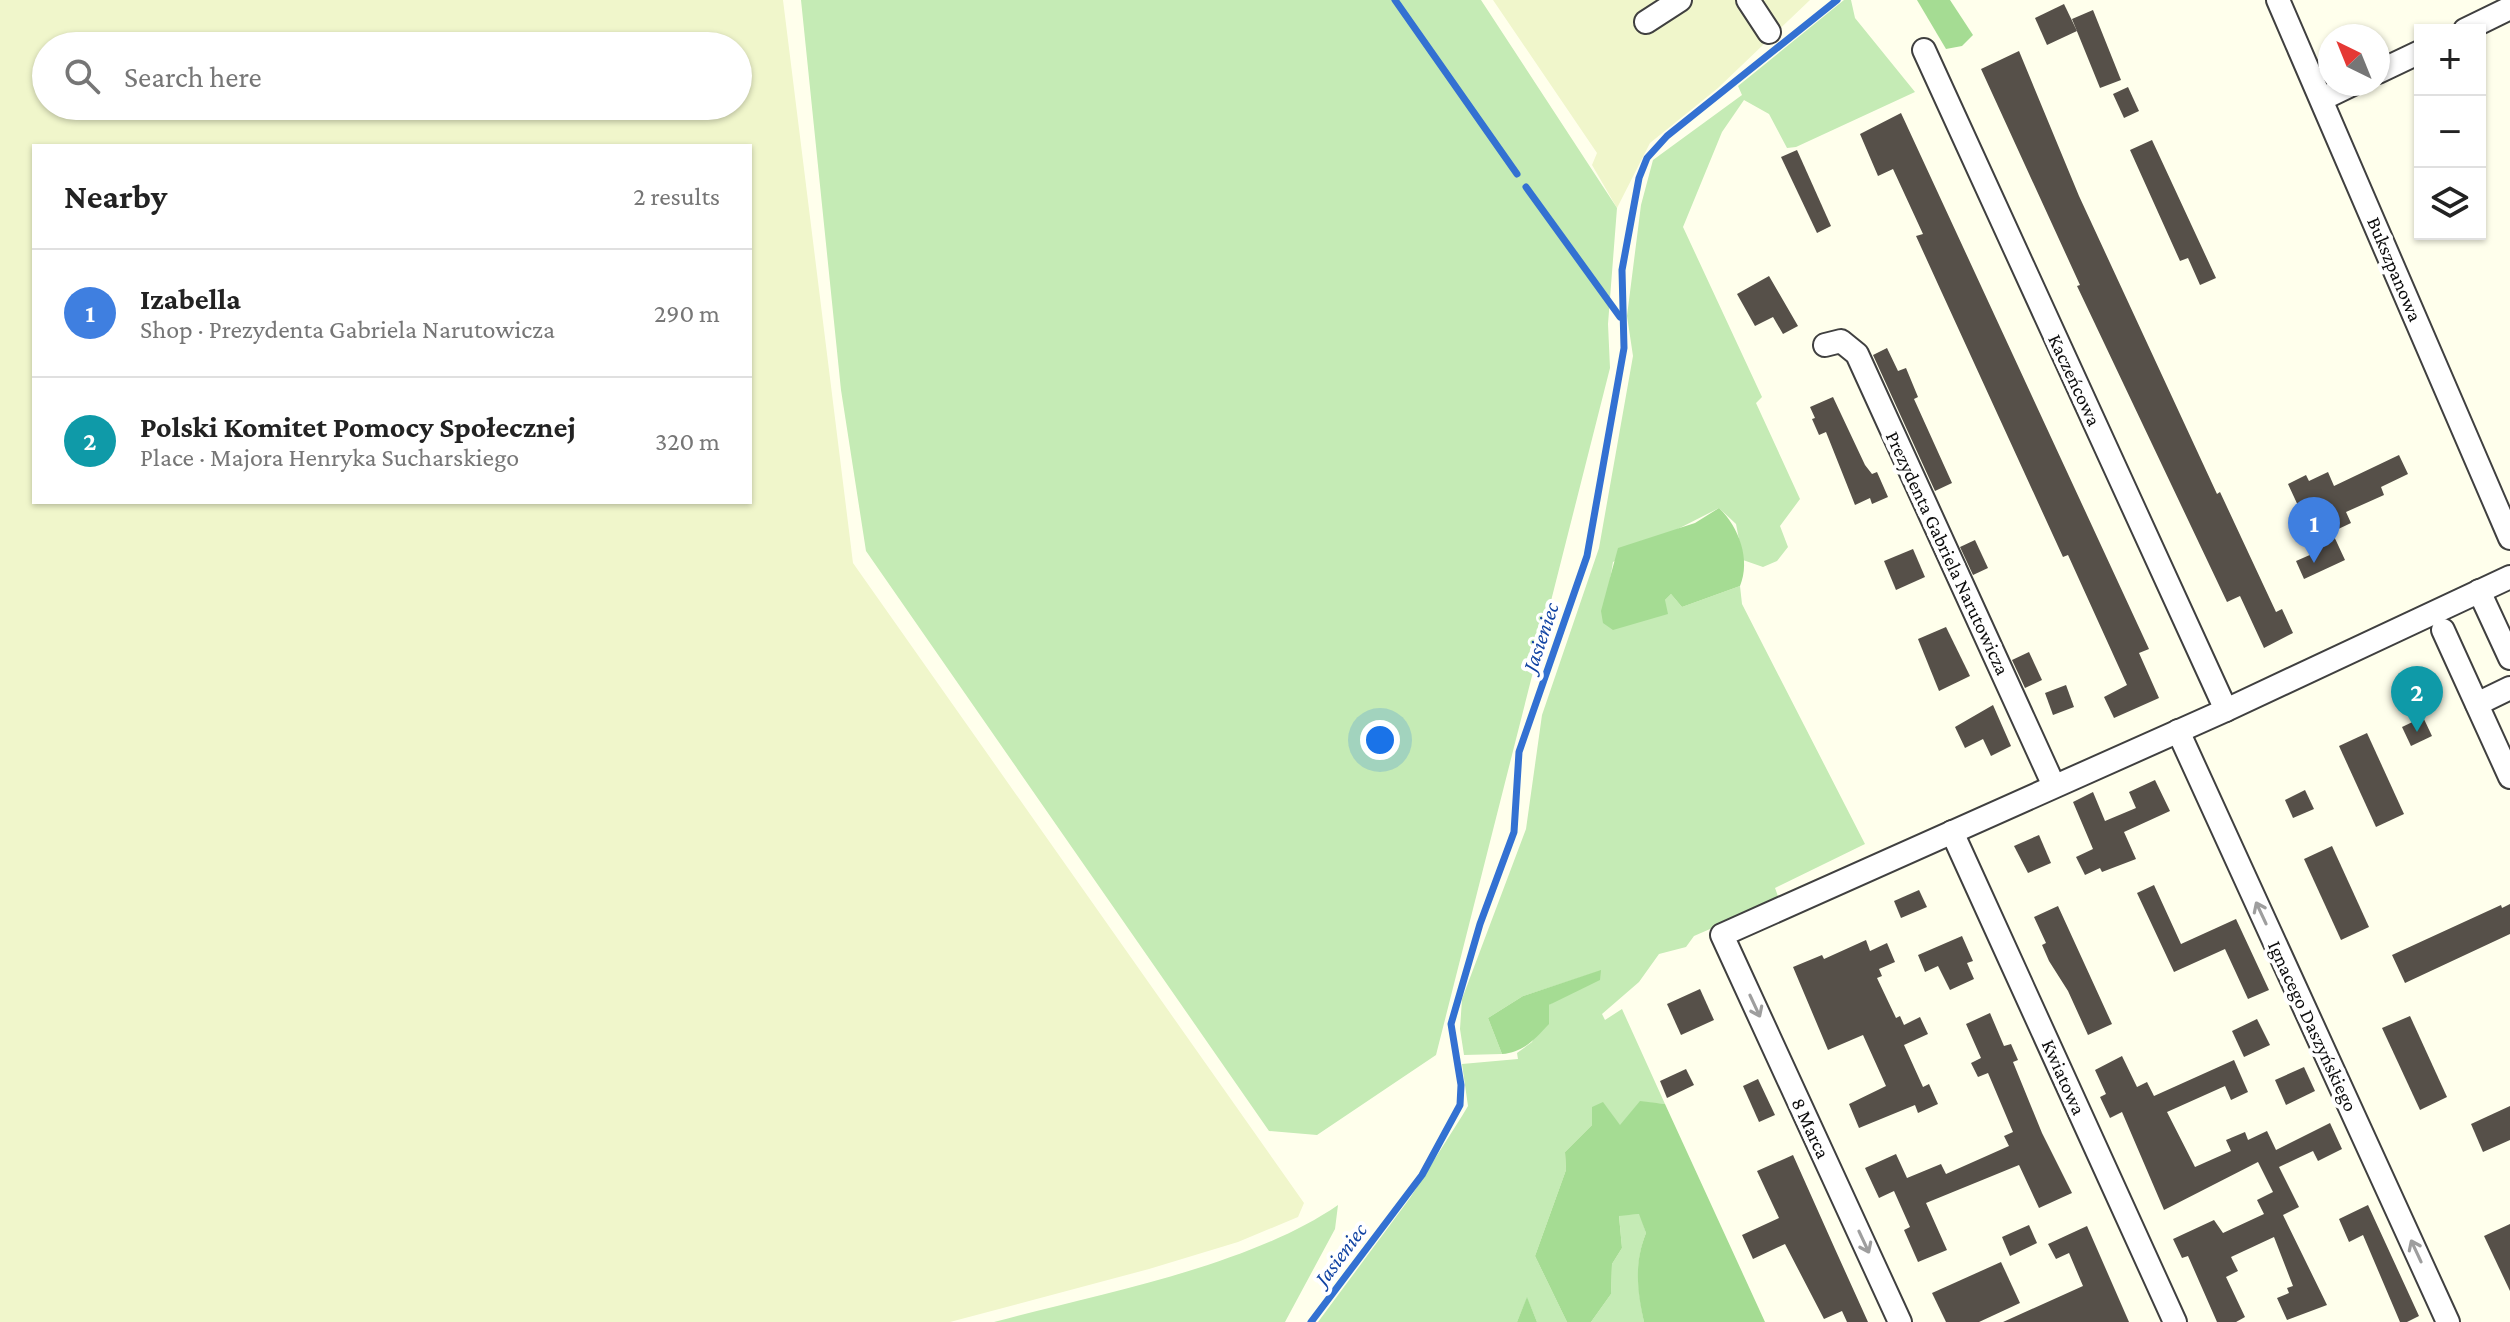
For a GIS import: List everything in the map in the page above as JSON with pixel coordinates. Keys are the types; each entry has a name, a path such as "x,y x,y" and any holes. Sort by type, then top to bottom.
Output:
{"street":[{"path":"1646,22 1680,0"},
{"path":"1748,0 1769,32"},
{"name":"Bukszpanowa","path":"2278,0 2510,538"},
{"path":"2477,24 2510,8"},
{"name":"Kaczeńcowa","path":"1924,50 2226,710"},
{"path":"2390,66 2414,55"},
{"path":"2322,99 2328,96"},
{"name":"Prezydenta Gabriela Narutowicza","path":"1825,345 1841,341 1857,354 2054,786"},
{"path":"1952,832 2226,710 2510,577"},
{"path":"2479,591 2510,658"},
{"path":"2443,630 2510,777"},
{"path":"2477,704 2510,688"},
{"name":"Ignacego Daszyńskiego","path":"2178,731 2448,1322"},
{"name":"8 Marca","path":"1900,1322 1722,935 1952,832"},
{"name":"Kwiatowa","path":"1952,832 2175,1322"}],"green space":[{"path":"0,0 783,0 853,563 1304,1203 1298,1217 1238,1242 950,1322 0,1322"},
{"path":"801,0 1481,0 1617,208 1608,324 1610,368 1436,1055 1317,1135 1269,1131 866,551 841,390"},
{"path":"1493,0 1810,0 1718,88 1650,143 1617,208 1592,165 1597,153"},
{"path":"1844,0 1851,0 1855,18 1915,92 1796,147 1787,148 1769,114 1744,100 1722,132 1683,227 1762,397 1756,403 1800,499 1780,526 1788,547 1777,561 1763,567 1743,560 1736,524 1719,508 1613,562 1609,586 1665,600 1671,594 1682,607 1740,586 1742,604 1865,844 1775,888 1779,899 1694,936 1686,947 1659,954 1639,982 1602,1014 1605,1020 1622,1009 1665,1104 1640,1102 1620,1126 1603,1103 1592,1125 1565,1152 1566,1170 1535,1256 1567,1322 1537,1322 1527,1298 1517,1322 1318,1322 1410,1198 1468,1106 1462,1064 1518,1059 1517,1053 1532,1042 1549,1005 1600,971 1523,996 1488,1018 1502,1054 1464,1055 1460,1029 1462,999 1526,829 1542,715 1599,548 1633,356 1627,316 1641,205 1653,160 1742,95 1738,86"},
{"path":"1917,0 1950,0 1973,35 1962,46 1946,49"},
{"path":"1719,508 1741,544 1744,566 1740,586 1682,607 1671,594 1665,600 1668,614 1613,630 1603,623 1601,611 1618,548 1695,523"},
{"path":"1601,970 1600,980 1549,1005 1549,1024 1534,1040 1517,1051 1502,1054 1488,1018 1523,996"},
{"path":"1640,1101 1665,1104 1765,1322 1644,1322 1638,1277 1646,1233 1639,1214 1619,1216 1622,1248 1612,1264 1611,1294 1591,1322 1567,1322 1535,1256 1566,1170 1565,1152 1592,1125 1592,1107 1603,1102 1620,1125"},
{"path":"1338,1205 1335,1229 1285,1322 994,1322 1218,1262 1302,1227"},
{"path":"1640,1214 1646,1233 1638,1277 1644,1322 1591,1322 1611,1294 1612,1264 1622,1248 1619,1215"},
{"path":"1527,1297 1537,1322 1517,1322"}],"building":[{"path":"2064,4 2077,31 2047,45 2035,18"},
{"path":"2093,10 2121,80 2100,88 2072,19"},
{"path":"2019,51 2079,196 2217,494 2220,492 2276,612 2282,609 2293,633 2264,648 2240,596 2227,602 2077,286 2080,285 1981,69"},
{"path":"2128,87 2139,111 2124,118 2113,94"},
{"path":"1901,113 2149,649 2139,653 2159,698 2114,718 2104,697 2127,685 2068,555 2063,557 1916,236 1923,234 1893,169 1878,176 1860,134"},
{"path":"2152,140 2216,278 2200,285 2188,258 2180,261 2130,150"},
{"path":"1797,150 1831,226 1817,233 1781,157"},
{"path":"1769,276 1798,326 1783,334 1773,317 1755,326 1737,294"},
{"path":"1887,348 1898,371 1906,368 1918,397 1914,399 1952,483 1935,491 1873,355"},
{"path":"1833,397 1865,465 1872,474 1877,472 1888,497 1872,504 1870,498 1855,505 1826,432 1819,435 1812,419 1815,418 1810,407"},
{"path":"2399,455 2408,474 2381,487 2384,495 2346,512 2351,523 2332,532 2345,560 2304,579 2296,561 2319,551 2288,484 2306,475 2309,481 2328,472 2334,486"},
{"path":"1975,540 1988,568 1973,575 1960,547"},
{"path":"1913,549 1925,577 1896,590 1884,561"},
{"path":"1946,627 1970,676 1939,691 1918,639"},
{"path":"2029,652 2042,680 2025,688 2012,660"},
{"path":"2066,685 2074,707 2053,715 2045,693"},
{"path":"1993,705 2011,746 1991,756 1983,739 1965,748 1955,727"},
{"path":"2423,717 2432,736 2411,746 2402,727"},
{"path":"2367,733 2404,814 2376,827 2339,746"},
{"path":"2155,780 2170,811 2124,832 2136,859 2085,875 2076,857 2093,849 2073,802 2093,792 2105,821 2136,808 2129,792"},
{"path":"2305,790 2314,809 2293,818 2285,800"},
{"path":"2039,835 2051,863 2028,873 2014,846"},
{"path":"2332,846 2369,927 2341,940 2304,859"},
{"path":"2154,885 2181,944 2236,919 2269,990 2248,999 2225,949 2174,972 2137,893"},
{"path":"1919,890 1927,907 1901,918 1894,901"},
{"path":"2510,904 2510,934 2405,983 2392,955 2501,905 2502,908"},
{"path":"2058,906 2112,1024 2088,1035 2068,991 2049,961 2042,945 2046,943 2034,917"},
{"path":"1962,936 1973,961 1967,963 1974,979 1950,990 1938,966 1925,972 1918,955"},
{"path":"1866,940 1870,951 1887,943 1895,962 1879,969 1882,976 1877,978 1896,1018 1900,1016 1904,1025 1920,1017 1928,1034 1904,1045 1923,1087 1929,1084 1938,1104 1918,1113 1915,1105 1859,1128 1849,1104 1886,1086 1863,1035 1828,1050 1793,967 1822,955 1824,959"},
{"path":"1700,989 1714,1020 1681,1035 1667,1004"},
{"path":"1990,1013 2004,1046 2011,1044 2018,1060 2013,1062 2042,1133 2072,1193 2039,1208 2019,1165 1926,1203 1947,1250 1918,1262 1904,1230 1910,1227 1894,1191 1879,1198 1865,1168 1896,1154 1907,1178 1941,1164 1946,1174 2009,1146 2004,1136 2013,1132 1988,1073 1978,1077 1971,1063 1981,1058 1966,1024"},
{"path":"2410,1016 2447,1097 2420,1110 2382,1028"},
{"path":"2257,1019 2270,1045 2244,1057 2232,1031"},
{"path":"2122,1056 2137,1087 2147,1082 2154,1096 2234,1060 2248,1092 2231,1100 2225,1086 2167,1112 2195,1167 2231,1151 2226,1140 2245,1132 2248,1140 2267,1131 2276,1150 2330,1123 2342,1149 2318,1161 2313,1151 2279,1167 2299,1207 2283,1215 2327,1305 2287,1320 2277,1298 2289,1293 2287,1288 2293,1286 2274,1237 2231,1257 2238,1271 2226,1277 2245,1317 2236,1322 2217,1322 2188,1256 2182,1258 2173,1239 2214,1220 2223,1233 2264,1214 2257,1200 2273,1192 2258,1162 2164,1210 2122,1112 2110,1118 2100,1097 2106,1094 2095,1070"},
{"path":"2304,1067 2315,1091 2286,1105 2275,1080"},
{"path":"1686,1069 1694,1085 1667,1098 1660,1081"},
{"path":"1758,1079 1775,1115 1759,1122 1743,1086"},
{"path":"2510,1106 2510,1140 2483,1152 2471,1124"},
{"path":"1793,1155 1868,1322 1847,1322 1842,1311 1824,1319 1785,1244 1753,1259 1742,1235 1779,1218 1757,1171"},
{"path":"2368,1205 2419,1316 2407,1322 2400,1322 2363,1235 2349,1242 2339,1219"},
{"path":"2510,1224 2510,1291 2484,1236"},
{"path":"2029,1225 2037,1243 2010,1256 2002,1237"},
{"path":"2087,1226 2129,1322 2003,1322 2083,1286 2069,1253 2056,1259 2048,1244"},
{"path":"2001,1262 2020,1303 1979,1322 1946,1322 1932,1293"}],"waterway":[{"path":"1395,0 1517,174"},
{"name":"Jasieniec","path":"1311,1322 1422,1175 1460,1105 1461,1085 1451,1024 1480,924 1514,832 1519,752 1587,556 1624,348 1622,270 1639,178 1647,158 1667,136 1837,0"},
{"path":"1526,187 1620,317"}],"place":[{"name":"Izabella","path":"2314,563"},
{"name":"Polski Komitet Pomocy Społecznej","path":"2417,732"}]}
